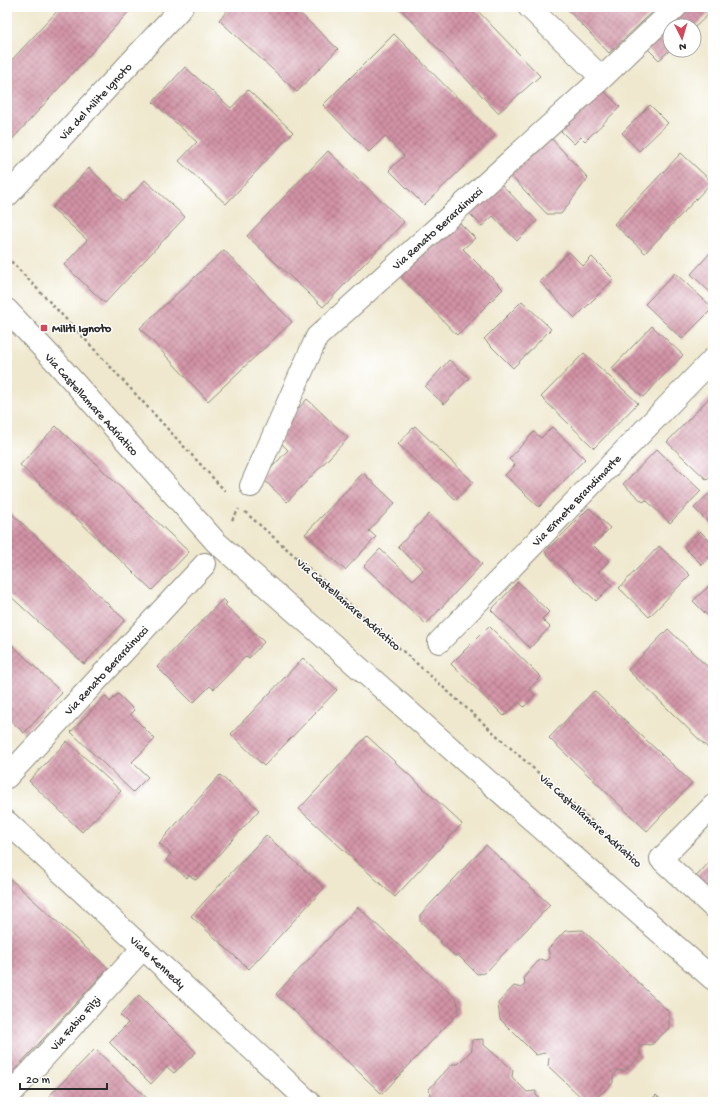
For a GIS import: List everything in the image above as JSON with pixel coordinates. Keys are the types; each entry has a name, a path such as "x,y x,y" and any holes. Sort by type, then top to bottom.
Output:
{"street":[{"name":"Via del Milite Ignoto","path":"7,196 182,7"},
{"path":"529,7 602,78"},
{"name":"Via Renato Berardinucci","path":"251,486 317,337 602,78 676,7"},
{"name":"Via Castellamare Adriatico","path":"7,310 56,362 216,542 713,978"},
{"name":"Via Ermete Brandimarte","path":"439,642 713,359"},
{"name":"Via Renato Berardinucci","path":"7,777 205,564"},
{"path":"713,806 660,859 713,907"},
{"name":"Viale Kennedy","path":"7,822 309,1102"},
{"name":"Via Fabio Filzi","path":"7,1098 143,948"}],"path":[{"path":"7,257 230,497"},
{"name":"Via Castellamare Adriatico","path":"240,508 423,669 636,861"},
{"path":"423,669 427,664"}],"building":[{"path":"61,7 133,7 7,145 7,65"},
{"path":"231,7 293,7 338,49 297,92 219,20"},
{"path":"399,7 474,7 540,76 498,113"},
{"path":"565,7 658,7 609,53"},
{"path":"684,7 713,7 713,10 702,20 702,18 672,18"},
{"path":"662,27 662,57 659,60 643,44"},
{"path":"394,34 495,136 424,205 389,170 404,156 385,136 369,152 323,105"},
{"path":"185,67 231,108 248,90 293,132 226,204 179,161 197,142 153,102"},
{"path":"600,87 620,107 585,141 581,137 574,144 558,128"},
{"path":"650,105 668,123 639,151 622,133"},
{"path":"549,136 588,178 561,214 547,214 509,174"},
{"path":"328,151 404,222 323,307 247,236"},
{"path":"681,153 712,182 645,253 614,224"},
{"path":"89,168 125,202 145,180 185,217 105,303 64,265 87,240 52,208"},
{"path":"500,183 537,221 517,241 493,216 482,226 469,213"},
{"path":"458,221 475,238 463,249 503,289 457,335 400,276"},
{"path":"224,250 292,322 208,401 140,328"},
{"path":"713,250 713,295 691,274"},
{"path":"569,252 583,266 592,257 614,279 575,318 540,282"},
{"path":"675,273 713,308 682,339 645,304"},
{"path":"522,301 551,329 513,368 484,339"},
{"path":"652,326 683,355 643,397 612,368"},
{"path":"584,353 638,403 594,448 541,397"},
{"path":"449,360 469,378 444,404 425,387"},
{"path":"713,394 713,474 707,480 667,442"},
{"path":"307,399 348,438 287,502 262,478 288,450 280,442 290,418"},
{"path":"56,426 189,552 152,590 20,465"},
{"path":"415,426 473,482 456,500 398,444"},
{"path":"552,427 585,459 539,507 505,475 515,465 509,459 534,432 541,438"},
{"path":"657,449 701,491 670,523 646,500 643,502 623,484"},
{"path":"363,473 395,503 369,531 376,537 345,570 305,534"},
{"path":"713,490 713,527 694,508"},
{"path":"589,508 610,528 593,545 609,561 598,572 612,585 596,601 545,552"},
{"path":"7,509 125,620 84,664 7,593"},
{"path":"429,514 482,564 426,624 364,566 380,549 413,580 423,570 398,547"},
{"path":"700,531 713,544 713,553 702,565 684,547"},
{"path":"659,546 690,575 649,617 619,588"},
{"path":"518,582 549,612 542,619 550,627 530,648 491,610"},
{"path":"713,582 713,621 693,601"},
{"path":"223,599 227,603 225,605 264,642 249,658 246,656 214,689 210,686 193,703 157,667"},
{"path":"489,626 541,677 529,689 535,695 524,707 519,702 504,716 451,664"},
{"path":"668,629 713,672 713,753 628,670"},
{"path":"7,640 62,693 24,733 7,717"},
{"path":"303,658 337,690 264,766 231,734"},
{"path":"594,691 692,783 647,831 549,738"},
{"path":"118,694 134,710 130,714 155,739 132,762 148,777 133,792 71,732 105,696 110,702"},
{"path":"367,736 462,824 395,897 299,809"},
{"path":"67,741 121,791 82,832 29,781"},
{"path":"220,775 259,810 196,880 189,875 187,878 166,860 171,854 159,843"},
{"path":"266,835 324,888 249,969 191,916"},
{"path":"486,845 550,905 485,973 477,974 458,955 455,956 441,943 441,941 420,921 420,915"},
{"path":"713,858 713,897 694,879"},
{"path":"7,876 108,968 9,1076 7,1074"},
{"path":"358,907 457,1000 459,1012 382,1094 276,994"},
{"path":"583,930 669,1012 669,1028 651,1045 645,1044 639,1048 641,1056 625,1071 618,1070 613,1076 613,1083 596,1098 582,1098 548,1066 549,1058 544,1053 536,1055 500,1019 498,1003 514,986 522,988 525,984 524,977 540,959 546,961 550,958 548,949 565,931"},
{"path":"139,995 196,1052 174,1073 167,1067 151,1084 109,1042 128,1023 120,1015"},
{"path":"484,1039 484,1045 513,1070 512,1077 527,1092 536,1091 536,1095 544,1102 424,1102 430,1095 429,1089 452,1064 458,1064 472,1050 472,1040"},
{"path":"95,1049 151,1102 55,1102 49,1096"},
{"path":"656,1095 664,1102 649,1102"}],"place":[{"name":"Militi Ignoto","path":"44,328"}]}
